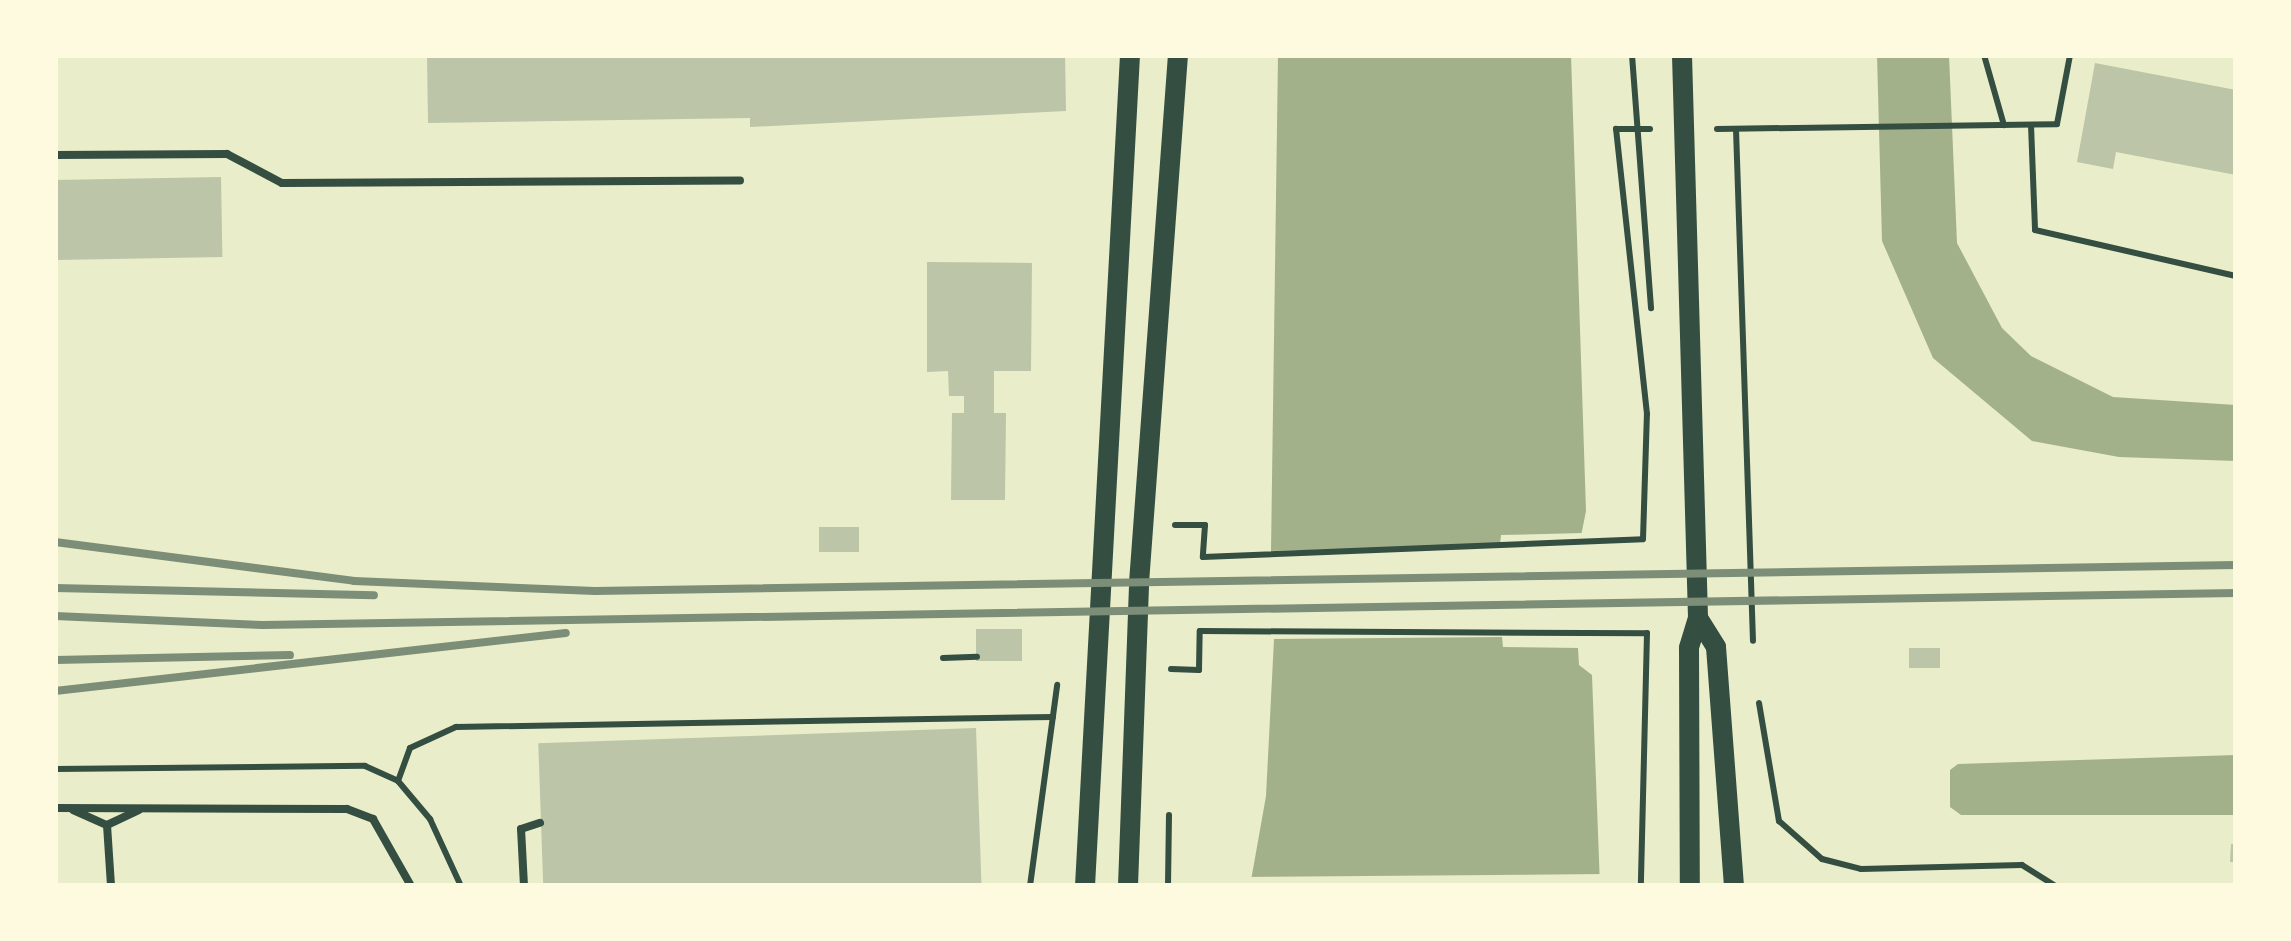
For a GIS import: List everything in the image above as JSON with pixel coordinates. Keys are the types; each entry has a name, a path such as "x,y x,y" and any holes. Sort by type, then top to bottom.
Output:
{"main road":[{"path":"1085,886 1130,55"},
{"path":"1128,886 1139,582 1178,55"},
{"path":"1682,55 1698,618 1689,648 1690,886"},
{"path":"1698,618 1716,647 1734,886"}],"lane":[{"path":"55,155 227,154 282,183 740,180"},
{"path":"55,808 347,809 372,819 411,886"},
{"path":"69,808 106,825 143,808"},
{"path":"524,886 521,829 540,823"},
{"path":"106,825 112,886"}],"path":[{"path":"1632,55 1633,129 1652,322"},
{"path":"1984,55 2004,125"},
{"path":"1722,129 2057,124 2070,55"},
{"path":"2031,125 2036,230 2236,276"},
{"path":"1174,525 1204,525 1203,557 1520,551 1519,540 1636,538 1647,414 1616,129 1633,129"},
{"path":"1736,129 1755,657"},
{"path":"1171,670 1200,670 1200,631 1648,634 1641,886"},
{"path":"943,658 977,657"},
{"path":"1758,695 1779,821 1822,859 1860,869 2022,865 2056,886"},
{"path":"398,781 410,748 456,727 1054,717"},
{"path":"55,769 365,766 398,781 430,820 461,886"}],"shaded area":[{"path":"1278,55 1571,55 1586,511 1578,551 1528,549 1530,634 1577,631 1579,665 1592,675 1600,886 1250,886 1266,796 1274,639 1309,636 1309,551 1271,551"},
{"path":"1877,55 1949,55 1957,243 2002,328 2031,356 2113,397 2236,405 2236,461 2119,457 2032,441 1933,358 1882,241"},
{"path":"2236,755 2236,815 1961,815 1950,807 1950,770 1958,764"}],"pier":[{"path":"1583,533 1580,555 1533,553 1535,629 1579,626 1582,648 1503,647 1502,637 1269,639 1304,632 1304,555 1266,551 1500,545 1501,535"},
{"path":"1605,874 1605,886 1246,886 1246,877"}],"building":[{"path":"427,55 1065,55 1066,111 750,127 750,118 428,123"},
{"path":"2095,63 2236,90 2236,175 2116,152 2113,169 2077,162"},
{"path":"221,177 222,257 56,260 55,180"},
{"path":"927,262 1032,263 1031,371 994,371 994,413 1006,413 1005,500 951,500 952,413 964,413 964,396 949,396 948,371 927,372"},
{"path":"819,527 859,527 859,552 819,552"},
{"path":"976,629 1022,629 1022,661 976,661"},
{"path":"1909,648 1940,648 1940,668 1909,668"},
{"path":"976,728 982,886 543,886 538,743"},
{"path":"2231,844 2236,844 2236,862 2230,862"}],"railway":[{"path":"55,542 354,581 595,591 2236,565"},
{"path":"55,588 374,595"},
{"path":"55,616 263,625 2236,593"},
{"path":"55,691 566,633"},
{"path":"55,660 290,655"}]}
